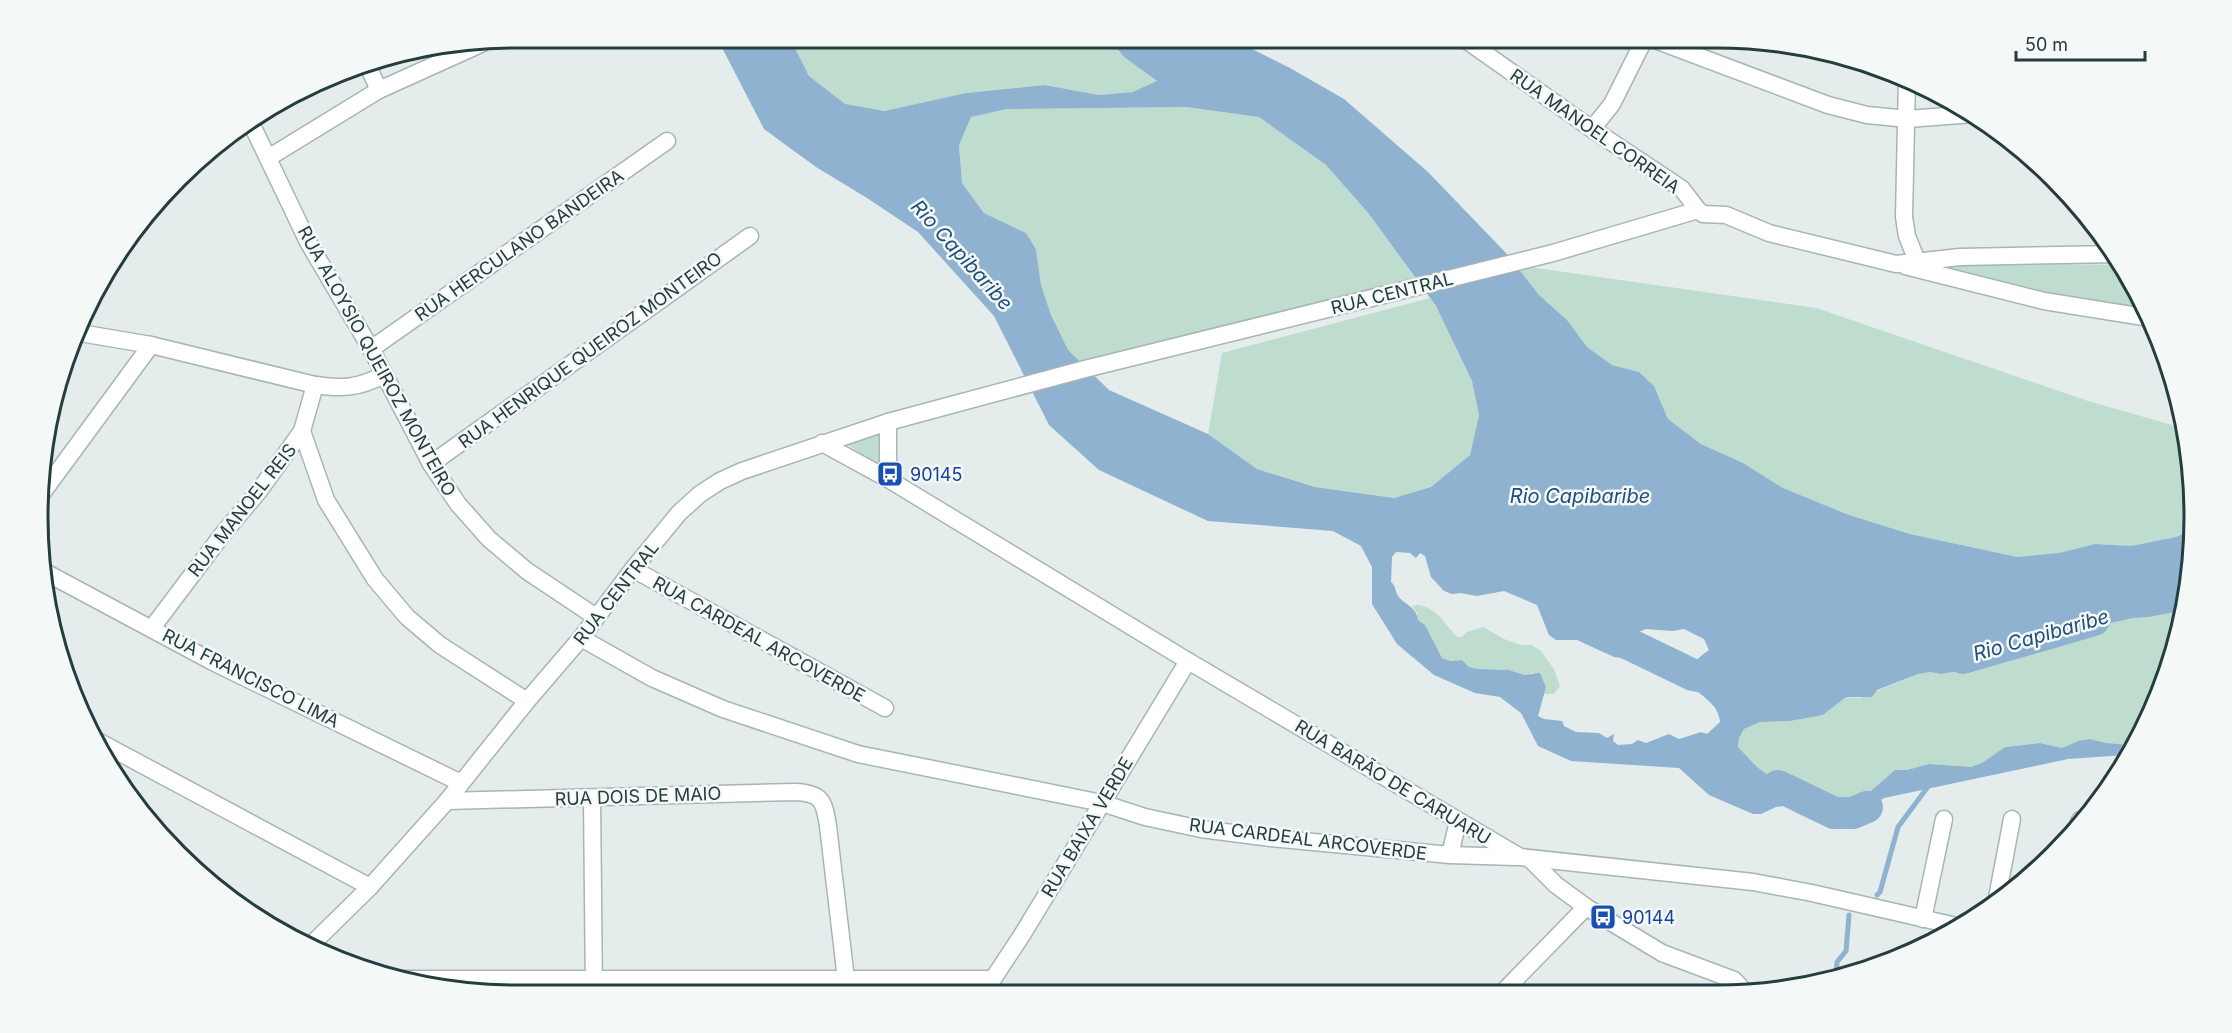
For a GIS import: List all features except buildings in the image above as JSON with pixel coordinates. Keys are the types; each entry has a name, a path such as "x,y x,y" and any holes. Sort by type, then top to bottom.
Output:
{"street":[{"name":"RUA MANOEL CORREIA","path":"1477,48 1682,189 1698,210"},
{"path":"1592,129 1612,104 1640,48"},
{"path":"1677,48 1828,105 1867,115 1908,119 1957,115"},
{"path":"268,158 379,90 465,51"},
{"path":"370,72 379,90"},
{"path":"1907,89 1904,217 1907,236 1917,261"},
{"name":"RUA ALOYSIO QUEIROZ MONTEIRO","path":"254,129 308,242 371,349 431,464 458,504 489,539 527,571 596,617"},
{"name":"RUA HERCULANO BANDEIRA","path":"371,349 667,141"},
{"path":"1698,210 1703,214 1731,217 1769,233 1809,244 2044,301 2139,316"},
{"name":"RUA CENTRAL","path":"316,940 370,886 447,801 526,701 582,638 633,569 679,513 700,494 720,481 822,442 888,422 1085,369 1553,253 1698,210"},
{"name":"RUA HENRIQUE QUEIROZ MONTEIRO","path":"431,464 750,236"},
{"path":"1896,264 1960,257 2104,255"},
{"path":"85,334 151,345 315,385 338,388 357,387 384,375"},
{"path":"49,482 151,345"},
{"name":"RUA MANOEL REIS","path":"152,628 222,535 259,491 302,430 315,385"},
{"path":"888,422 888,478"},
{"path":"302,430 326,500 375,579 407,616 440,645 526,701"},
{"name":"RUA BARÃO DE CARUARU","path":"822,442 888,478 1188,661 1458,821 1525,858 1753,882 1946,924"},
{"name":"RUA CARDEAL ARCOVERDE","path":"633,569 885,708"},
{"name":"RUA FRANCISCO LIMA","path":"52,576 213,662 461,783"},
{"name":"RUA CARDEAL ARCOVERDE","path":"582,638 652,678 723,709 858,754 1102,803 1145,817 1201,829 1450,855 1525,858"},
{"name":"RUA BAIXA VERDE","path":"990,985 1188,661"},
{"path":"109,748 370,886"},
{"name":"RUA DOIS DE MAIO","path":"447,801 795,792 809,792 818,796 824,803 828,826 846,979"},
{"path":"592,798 594,985"},
{"path":"1923,919 1944,819"},
{"path":"1999,890 2012,819"},
{"path":"1450,855 1458,821"},
{"path":"1525,858 1586,907 1662,953 1734,980 1738,984"},
{"path":"1510,985 1586,907"},
{"path":"678,985 846,979 969,985"},
{"path":"467,982 529,985"}],"green space":[{"path":"795,48 1117,48 1124,57 1158,82 1133,92 1099,95 1045,85 966,93 884,111 845,105 809,76"},
{"path":"1186,107 1259,117 1326,165 1369,214 1415,278 1080,362 1068,350 1051,315 1041,285 1036,248 1026,233 984,213 962,183 959,145 971,117 1007,109"},
{"path":"1976,264 2110,265 2137,312 1937,271"},
{"path":"1515,265 1816,308 2088,401 2175,426 2183,486 2183,534 2131,546 2095,544 2059,553 2017,557 1910,534 1849,515 1783,488 1743,463 1701,444 1668,419 1654,386 1639,372 1612,365 1587,347 1567,320 1539,295"},
{"path":"1430,298 1472,381 1479,415 1470,455 1431,487 1394,498 1315,487 1257,469 1208,434 1222,353"},
{"path":"881,433 879,468 846,443"},
{"path":"1418,605 1436,613 1457,637 1483,627 1504,639 1521,645 1531,645 1540,650 1554,669 1560,686 1554,694 1544,694 1546,687 1533,673 1524,675 1509,670 1479,669 1469,667 1462,660 1451,661 1442,658 1425,625 1418,620 1417,613 1412,606"},
{"path":"2174,612 2159,667 2136,724 2125,744 2090,739 2062,748 2040,743 2005,747 1982,763 1971,767 1929,764 1907,770 1895,770 1866,795 1849,800 1836,800 1802,792 1772,778 1757,767 1738,747 1739,738 1744,729 1760,722 1790,721 1823,715 1846,697 1860,698 1918,674 1930,672 1941,674 1981,667 2007,651 1999,641 2027,633 2032,629 2058,635 2133,618"}],"water":[{"name":"Rio Capibaribe","path":"722,48 795,48 809,76 845,104 884,111 966,93 1045,85 1099,95 1133,92 1157,81 1124,57 1117,48 1250,48 1344,99 1428,172 1505,252 1539,295 1567,320 1587,347 1612,365 1639,372 1654,386 1668,419 1701,444 1743,463 1783,488 1849,515 1910,534 2017,557 2059,553 2095,544 2131,546 2183,534 2180,578 2174,612 2133,618 2058,635 2032,629 2027,633 2000,641 2007,651 1980,667 1941,674 1930,672 1918,674 1877,690 1872,697 1846,697 1823,715 1790,721 1760,722 1744,729 1739,738 1738,747 1757,767 1772,778 1802,792 1835,800 1849,800 1866,795 1895,770 1907,770 1929,764 1971,767 1982,763 2005,747 2040,743 2062,748 2090,739 2125,744 2118,756 2068,759 1884,798 1859,814 1831,813 1820,806 1808,803 1776,807 1761,814 1753,814 1709,795 1679,768 1571,761 1538,746 1521,713 1500,697 1475,693 1434,675 1397,644 1372,604 1372,567 1361,546 1333,531 1208,521 1099,470 1049,425 994,316 918,232 816,167 764,129","holes":["1186,107 1259,117 1326,165 1369,214 1436,306 1472,381 1479,415 1470,455 1431,487 1394,498 1315,487 1257,469 1208,434 1109,390 1068,350 1051,315 1041,285 1036,249 1026,233 984,213 962,183 959,145 971,117 1007,109","1396,552 1410,553 1416,558 1420,553 1425,556 1431,577 1444,591 1477,596 1504,591 1537,605 1549,635 1556,640 1577,640 1614,657 1648,661 1644,657 1647,649 1634,642 1636,633 1646,629 1673,631 1684,629 1704,639 1709,650 1693,666 1692,687 1714,706 1720,722 1707,734 1701,732 1679,739 1669,734 1646,743 1638,740 1632,744 1618,745 1613,741 1614,734 1607,738 1599,733 1576,732 1564,726 1562,721 1538,716 1546,687 1540,673 1524,675 1509,670 1479,669 1469,667 1462,660 1451,661 1442,658 1425,625 1418,620 1413,609 1398,596 1391,582 1392,557"]}],"waterway":[{"name":"Rio Capibaribe","path":"1963,658 2094,620"},
{"name":"Rio Capibaribe","path":"1606,633 1693,675 1732,682"},
{"path":"1877,895 1880,892 1898,827 1929,782"},
{"path":"1778,786 1834,813 1853,813 1867,807"},
{"path":"1836,969 1837,962 1846,951 1849,915"}],"place":[{"name":"90145","path":"890,474"},
{"name":"90144","path":"1603,917"}]}
